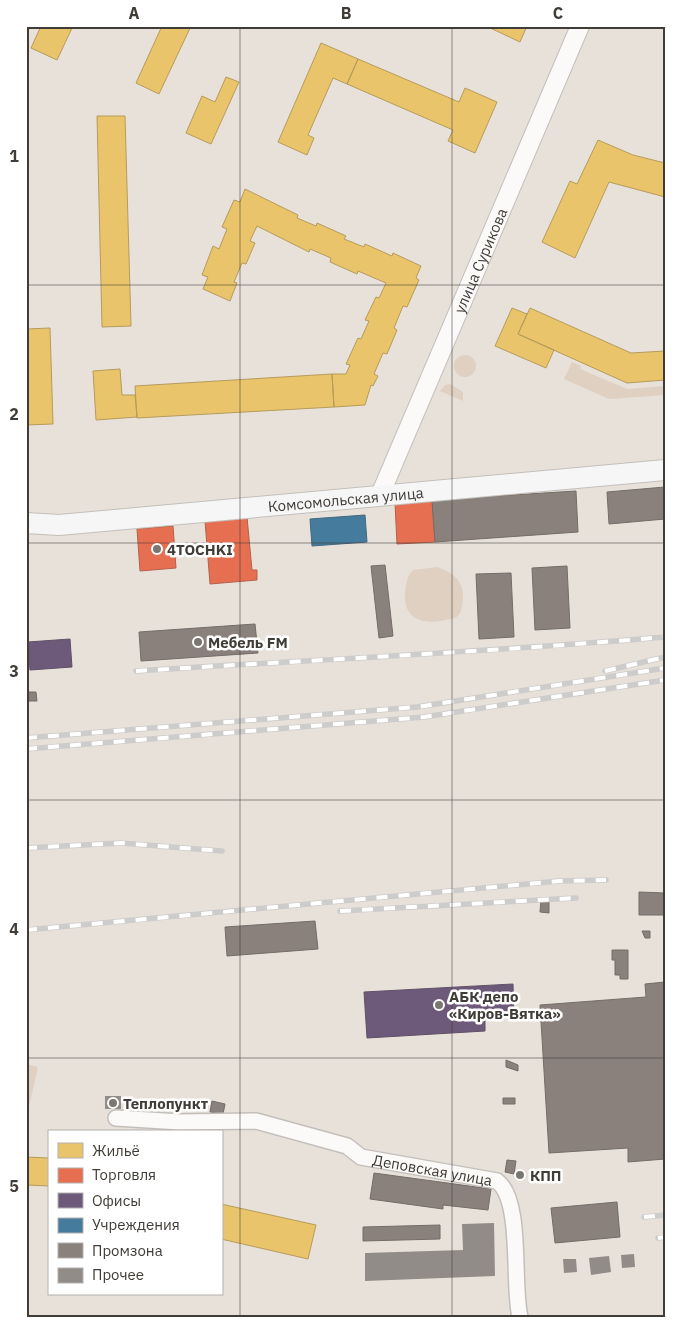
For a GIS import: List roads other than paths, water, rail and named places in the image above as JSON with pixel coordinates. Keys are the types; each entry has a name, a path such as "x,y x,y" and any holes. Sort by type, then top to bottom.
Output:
{"main road":[{"name":"Комсомольская улица","path":"26,523 59,525 665,470"}],"street":[{"name":"улица Сурикова","path":"380,495 580,26"},
{"name":"Деповская улица","path":"116,1118 180,1122 256,1121 347,1146 361,1157 497,1181 505,1192 513,1220 514,1272 520,1317"}],"railway":[{"path":"136,671 665,637"},
{"path":"605,671 665,657"},
{"path":"26,738 417,707 665,668"},
{"path":"26,749 424,717 665,680"},
{"path":"26,848 121,843 222,851"},
{"path":"26,930 559,881 606,880"},
{"path":"340,911 576,898"},
{"path":"644,1217 665,1215"},
{"path":"658,1238 665,1237"}],"place":[{"name":"4TOCHKI","path":"157,549"},
{"name":"Мебель FM","path":"198,642"},
{"name":"АБК депо «Киров-Вятка»","path":"439,1005"},
{"name":"Теплопункт","path":"113,1103"},
{"name":"КПП","path":"520,1175"}]}
